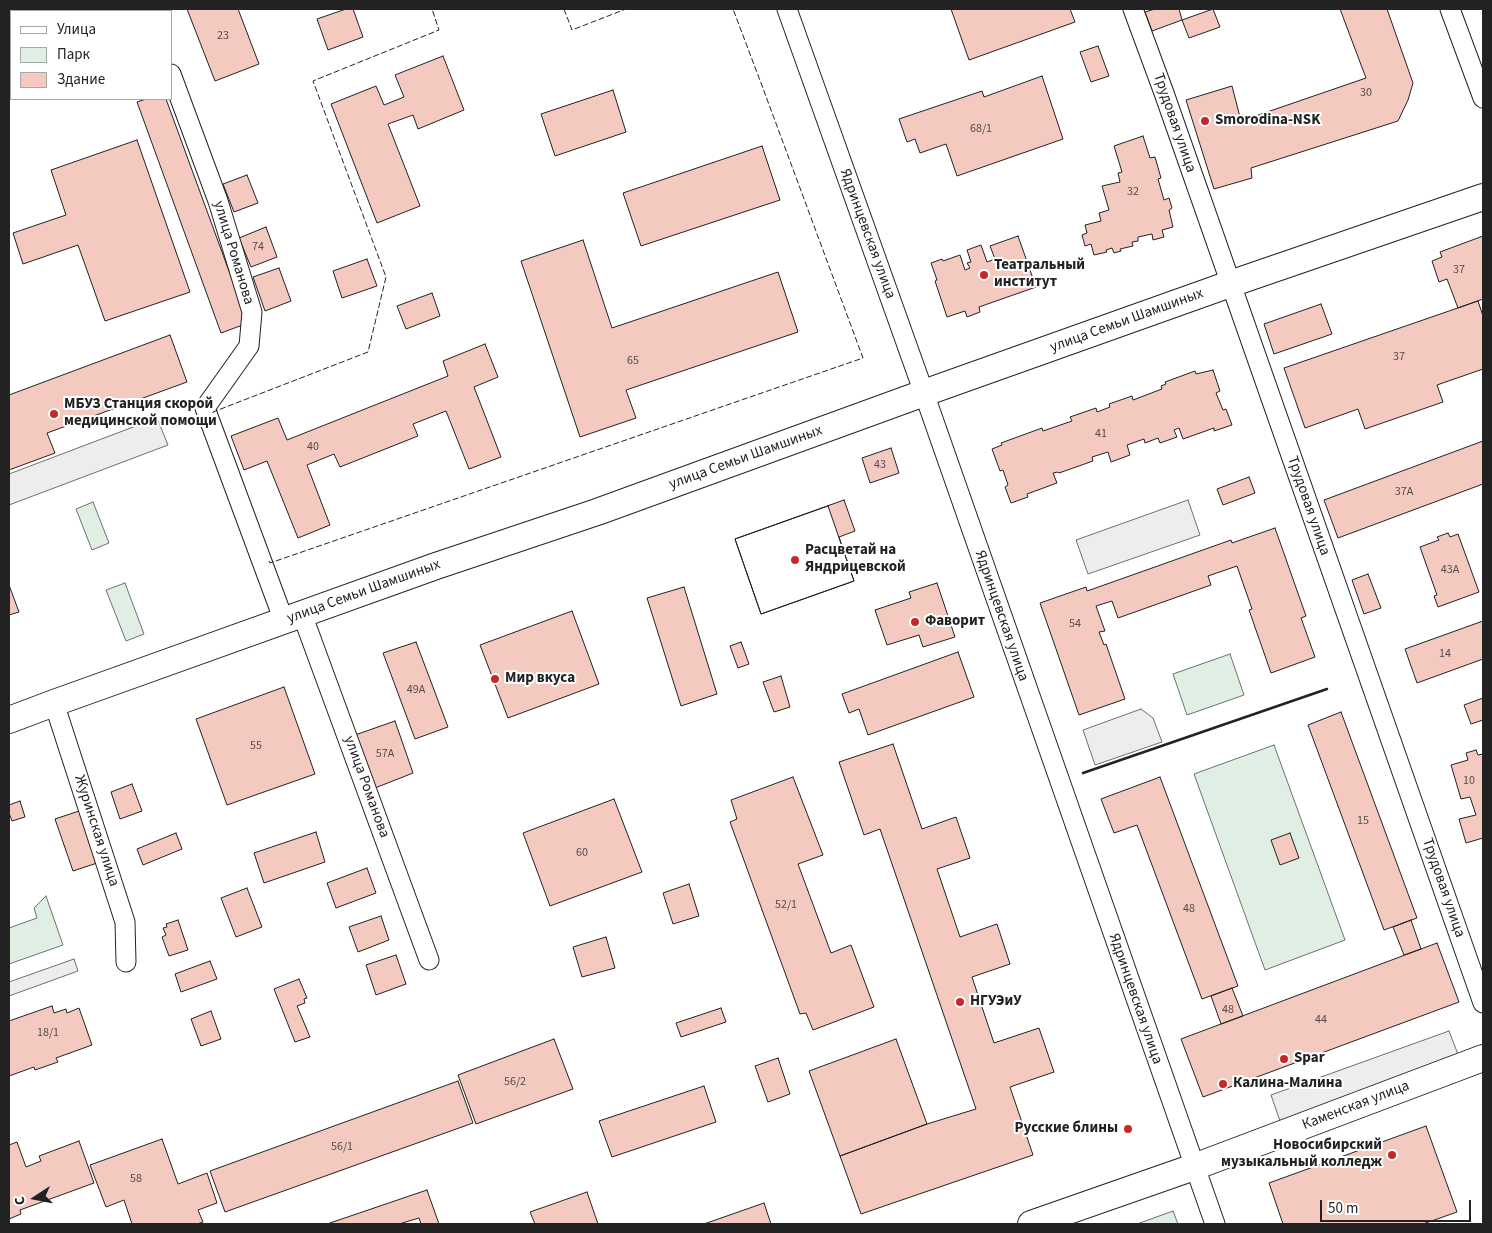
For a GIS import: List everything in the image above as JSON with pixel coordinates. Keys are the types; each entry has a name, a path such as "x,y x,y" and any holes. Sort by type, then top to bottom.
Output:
{"street":[{"name":"Ядринцевская улица","path":"787,9 924,393 1215,1224"},
{"name":"Трудовая улица","path":"1133,9 1483,1002"},
{"path":"1450,9 1483,98"},
{"name":"улица Романова","path":"172,77 218,201 252,312 249,346 205,408 293,617 429,960"},
{"name":"улица Семьи Шамшиных","path":"9,720 436,566 597,512 1230,284 1483,197"},
{"name":"Журинская улица","path":"54,703 125,922 126,962"},
{"name":"Каменская улица","path":"1031,1224 1194,1167 1483,1058"}],"green space":[{"path":"93,502 109,543 92,550 76,509"},
{"path":"125,583 144,634 126,641 106,590"},
{"path":"1230,654 1244,695 1187,715 1173,674"},
{"path":"1274,745 1345,940 1265,970 1194,774"},
{"path":"46,896 63,945 9,964 9,928 37,918 34,908"},
{"path":"1173,1211 1178,1224 1137,1224"}],"shaded area":[{"path":"157,418 168,445 9,505 9,474"},
{"path":"1188,500 1200,535 1088,574 1076,540"},
{"path":"1141,709 1153,718 1162,742 1095,765 1083,730"},
{"path":"74,959 78,971 9,996 9,982"},
{"path":"1449,1031 1459,1057 1281,1124 1271,1095"}],"building":[{"path":"9,9 132,10 10,10 9,37"},
{"path":"187,9 238,9 259,64 215,81"},
{"path":"346,9 353,9 363,37 328,50 317,19"},
{"path":"951,9 1070,9 1075,22 969,60"},
{"path":"1155,9 1179,9 1182,20 1152,31 1145,12"},
{"path":"1213,9 1220,27 1189,38 1182,20"},
{"path":"1340,9 1387,9 1413,83 1408,100 1398,121 1251,168 1252,178 1214,189 1186,100 1232,86 1241,121 1366,78"},
{"path":"1098,46 1109,76 1091,82 1080,52"},
{"path":"443,56 464,110 418,129 413,115 388,124 420,206 377,223 331,104 376,86 384,105 404,97 395,75"},
{"path":"1042,76 1063,139 957,176 946,144 920,153 915,139 907,142 899,119 982,91 984,97"},
{"path":"613,90 626,132 555,156 541,114"},
{"path":"143,100 166,100 248,323 221,333 137,102"},
{"path":"1143,136 1150,158 1155,157 1161,178 1158,179 1164,200 1169,198 1172,208 1169,210 1173,227 1162,230 1164,237 1153,240 1152,234 1138,237 1138,241 1132,242 1133,246 1120,249 1121,251 1114,253 1112,248 1106,250 1107,252 1094,255 1091,244 1085,246 1082,235 1087,233 1085,225 1101,221 1099,213 1109,210 1102,186 1120,182 1118,173 1122,172 1114,146"},
{"path":"137,140 190,292 105,321 78,245 23,264 13,233 66,215 51,170"},
{"path":"762,146 780,200 641,246 623,193"},
{"path":"247,175 258,203 234,212 223,184"},
{"path":"266,227 277,257 251,267 239,238"},
{"name":"Театральный институт","path":"1018,236 1036,287 979,307 980,312 967,317 965,311 947,317 931,263 960,255 965,270 970,268 967,263 971,262 967,250 981,245 987,262 995,259 990,246"},
{"path":"1483,236 1483,299 1458,308 1447,279 1439,282 1432,261 1442,257 1440,252"},
{"path":"583,240 612,328 778,272 798,332 626,390 636,418 580,437 521,261"},
{"path":"367,259 377,286 342,298 333,271"},
{"path":"279,268 291,301 265,311 253,277"},
{"path":"432,293 440,316 406,329 397,306"},
{"path":"1478,301 1483,316 1483,369 1437,385 1443,402 1365,429 1358,409 1305,428 1284,368"},
{"path":"1321,304 1332,334 1274,354 1264,324"},
{"name":"МБУЗ Станция скорой медицинской помощи","path":"170,335 187,382 47,433 55,453 9,470 9,395"},
{"path":"485,344 498,377 474,387 501,457 469,469 446,411 413,424 418,436 340,467 334,454 307,465 330,525 298,538 267,461 244,470 231,436 278,418 287,440 448,376 443,361"},
{"path":"1213,370 1220,391 1216,393 1223,410 1226,409 1232,425 1214,431 1214,428 1183,439 1179,428 1174,430 1177,437 1160,443 1158,438 1145,443 1144,439 1127,445 1130,455 1111,462 1108,452 1092,457 1093,461 1059,473 1053,473 1057,483 1027,494 1028,497 1011,503 1005,487 1008,485 1003,470 1000,471 992,449 1002,445 1001,443 1042,428 1043,431 1072,421 1070,417 1096,408 1097,412 1110,407 1109,404 1132,396 1133,400 1162,389 1161,386 1166,384 1165,382 1195,371 1196,374"},
{"path":"1483,441 1483,484 1338,538 1324,500"},
{"path":"891,448 899,473 870,483 862,458"},
{"path":"1249,477 1255,493 1223,505 1217,489"},
{"name":"Расцветай на Яндрицевской","path":"844,500 855,531 839,537 854,581 761,614 735,539"},
{"name":"Расцветай на Яндрицевской","path":"828,506 854,581 761,614 735,539"},
{"path":"1275,528 1306,616 1301,618 1315,657 1271,673 1249,610 1252,609 1237,566 1208,576 1211,585 1118,618 1112,601 1096,606 1105,631 1099,632 1104,645 1106,644 1125,699 1079,715 1040,603 1086,587 1087,591 1231,540 1232,543"},
{"path":"1448,533 1450,537 1458,534 1479,592 1438,607 1434,596 1437,595 1420,547 1439,540 1437,537"},
{"path":"1368,574 1381,608 1364,614 1352,580"},
{"name":"Фаворит","path":"937,583 955,637 923,647 919,635 887,645 875,610 911,598 909,592"},
{"path":"9,585 19,612 9,615"},
{"path":"684,587 717,694 681,706 647,598"},
{"path":"572,611 599,684 508,718 480,645"},
{"path":"1483,621 1483,659 1417,683 1405,649"},
{"path":"416,642 448,727 415,739 383,653"},
{"path":"741,642 749,664 738,668 730,646"},
{"path":"958,652 974,697 868,735 859,709 849,713 842,694"},
{"path":"781,676 790,707 774,712 763,682"},
{"path":"284,687 315,774 227,805 196,719"},
{"path":"1483,698 1483,720 1471,724 1464,705"},
{"path":"1341,712 1417,918 1384,930 1308,725"},
{"path":"395,721 413,773 375,788 355,735"},
{"name":"НГУЭиУ","path":"893,744 922,829 956,817 970,858 937,869 960,937 997,924 1010,964 972,977 994,1043 1039,1028 1054,1072 1010,1087 1033,1155 861,1214 840,1156 927,1124 976,1109 880,829 864,835 839,762"},
{"path":"1476,750 1478,755 1483,754 1483,838 1466,843 1459,819 1476,815 1470,797 1461,799 1451,765 1468,760 1466,753"},
{"path":"793,777 823,855 798,864 831,953 851,945 874,1007 813,1030 806,1013 800,1014 730,822 737,819 731,800"},
{"path":"1160,777 1238,986 1202,999 1137,825 1114,833 1101,799"},
{"path":"132,784 142,811 120,819 111,792"},
{"path":"614,799 642,872 550,906 523,833"},
{"path":"20,801 25,817 12,821 9,805"},
{"path":"88,808 106,860 73,871 55,819"},
{"path":"316,832 325,862 264,883 254,853"},
{"path":"176,833 182,849 143,865 137,849"},
{"path":"1290,833 1299,858 1280,865 1271,840"},
{"path":"367,868 376,893 336,908 327,883"},
{"path":"689,884 699,916 673,924 663,893"},
{"path":"247,888 262,927 236,937 221,898"},
{"path":"381,916 389,940 358,952 349,927"},
{"path":"178,920 188,950 169,956 162,937 166,935 163,928 167,927 166,924"},
{"path":"1411,920 1421,949 1404,955 1393,927"},
{"path":"606,937 615,968 582,977 573,947"},
{"path":"1437,943 1459,1002 1203,1097 1181,1039"},
{"path":"396,955 406,984 376,995 366,965"},
{"path":"210,961 217,979 181,992 175,974"},
{"path":"299,979 307,998 304,999 305,1003 297,1006 310,1037 295,1042 274,989"},
{"path":"1232,988 1243,1016 1221,1024 1211,996"},
{"path":"52,1006 54,1013 66,1009 67,1013 79,1008 92,1045 56,1058 58,1062 35,1070 34,1067 9,1076 9,1021"},
{"path":"721,1008 726,1022 681,1037 676,1023"},
{"path":"211,1011 221,1039 201,1046 191,1019"},
{"path":"554,1039 573,1089 476,1124 458,1075"},
{"path":"896,1039 927,1124 840,1156 809,1071"},
{"path":"778,1058 790,1094 768,1102 755,1066"},
{"path":"458,1081 473,1123 225,1212 210,1171"},
{"path":"704,1086 716,1122 612,1157 599,1121"},
{"name":"Новосибирский музыкальный колледж","path":"1426,1126 1457,1212 1423,1224 1283,1224 1269,1183"},
{"path":"162,1139 178,1184 207,1173 217,1203 198,1210 203,1222 197,1224 132,1224 124,1200 106,1207 90,1165"},
{"path":"79,1141 94,1183 20,1210 21,1214 9,1219 9,1145 17,1142 26,1167 41,1161 39,1156"},
{"path":"427,1190 439,1224 421,1224 419,1218 399,1224 327,1224"},
{"path":"587,1192 598,1224 535,1224 530,1212"},
{"path":"764,1203 771,1224 704,1224"}],"fence":[{"path":"213,413 368,352 386,277 313,81 439,30 432,9"},
{"path":"564,9 572,30 626,9"},
{"path":"269,561 270,563 863,358 733,9"}],"wall":[{"path":"1083,773 1327,689"}],"place":[{"name":"Smorodina-NSK","path":"1205,121"},
{"name":"Театральный институт","path":"984,275"},
{"name":"МБУЗ Станция скорой медицинской помощи","path":"54,414"},
{"name":"Расцветай на Яндрицевской","path":"795,560"},
{"name":"Фаворит","path":"915,622"},
{"name":"Мир вкуса","path":"495,679"},
{"name":"НГУЭиУ","path":"960,1002"},
{"name":"Spar","path":"1284,1059"},
{"name":"Калина-Малина","path":"1223,1084"},
{"name":"Русские блины","path":"1128,1129"},
{"name":"Новосибирский музыкальный колледж","path":"1392,1155"}]}
